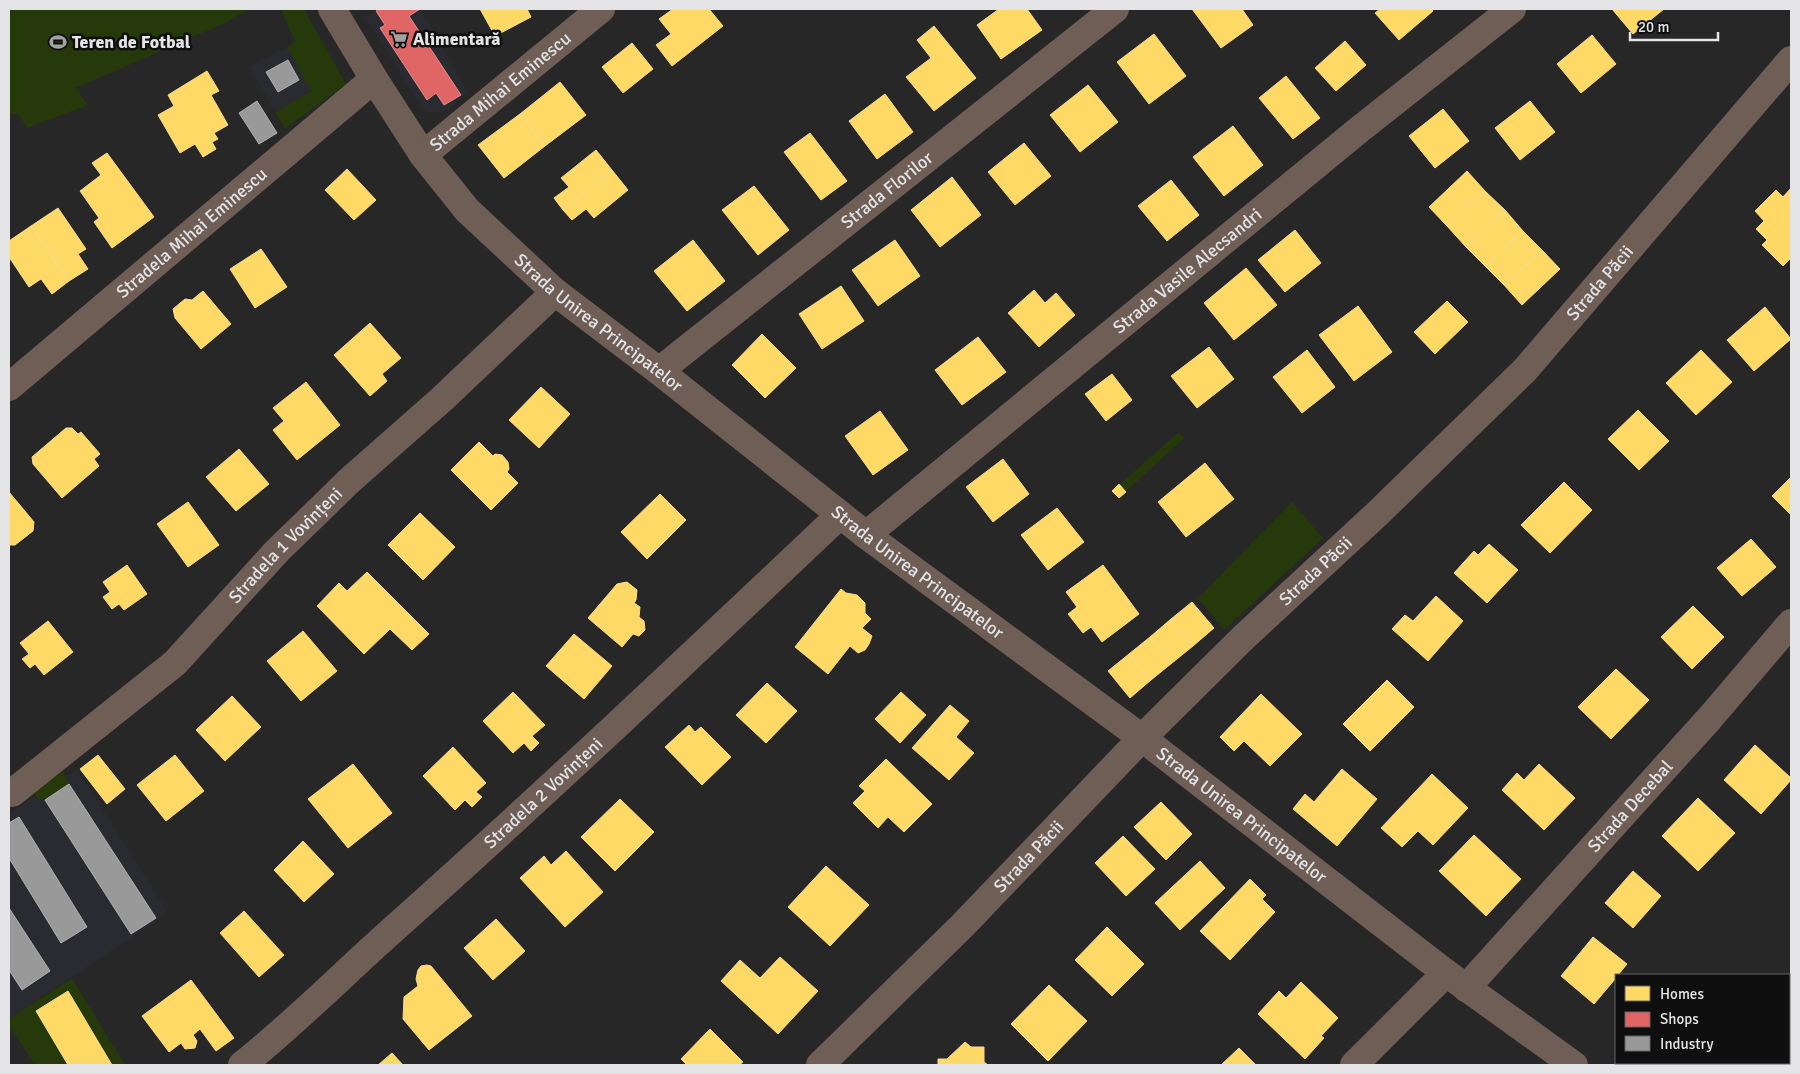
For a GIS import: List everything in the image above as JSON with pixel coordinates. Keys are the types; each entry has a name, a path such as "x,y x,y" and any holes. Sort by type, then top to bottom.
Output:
{"street":[{"name":"Strada Unirea Principatelor","path":"332,9 423,155 467,210 556,292 866,535 1142,738 1456,980 1574,1065"},
{"name":"Strada Mihai Eminescu","path":"423,155 601,9"},
{"name":"Strada Florilor","path":"659,371 1115,9"},
{"name":"Strada Vasile Alecsandri","path":"866,535 1360,129 1512,9"},
{"name":"Strada Păcii","path":"820,1065 963,925 1142,738 1525,370 1791,60"},
{"name":"Stradela Mihai Eminescu","path":"9,387 374,79"},
{"name":"Stradela 1 Vovințeni","path":"12,793 175,662 277,551 349,481 442,399 556,292"},
{"name":"Stradela 2 Vovințeni","path":"242,1065 282,1033 374,946 513,822 840,515"},
{"name":"Strada Decebal","path":"1354,1065 1456,980 1709,719 1791,624"}],"shaded area":[{"path":"383,9 421,9 467,92 449,110 426,112 421,106 365,17"},
{"path":"287,47 311,91 275,112 249,66"},
{"path":"77,769 167,911 153,923 9,1019 9,814"}],"green space":[{"path":"9,9 250,9 225,23 76,88 88,105 27,128 18,113 9,115"},
{"path":"281,9 304,9 346,84 285,129 275,112 311,91 287,47 295,42"},
{"path":"1179,432 1184,438 1119,498 1112,491"},
{"path":"1292,502 1323,538 1224,630 1198,598"},
{"path":"63,772 69,784 45,800 38,799 34,794 35,788"},
{"path":"72,978 125,1065 35,1065 9,1025 9,1019"}],"building: Homes":[{"path":"480,9 527,9 531,17 495,36"},
{"path":"673,9 709,9 723,26 672,66 656,45 671,34 659,19"},
{"path":"999,9 1027,9 1042,30 1001,59 977,25"},
{"path":"1192,9 1242,9 1253,25 1221,48"},
{"path":"1380,9 1431,9 1433,11 1399,40 1375,13"},
{"path":"1612,9 1664,9 1633,34"},
{"path":"934,26 976,78 934,111 906,77 931,58 917,40"},
{"path":"1154,34 1186,76 1149,104 1117,62"},
{"path":"1592,35 1616,64 1581,93 1557,64"},
{"path":"1345,41 1366,65 1336,91 1315,68"},
{"path":"632,43 653,69 623,93 602,67"},
{"path":"207,71 219,91 211,95 228,125 214,133 218,139 212,142 216,149 203,157 195,144 180,153 158,115 174,106 168,95"},
{"path":"1286,76 1320,118 1293,139 1259,98"},
{"path":"560,82 586,115 545,146 520,114"},
{"path":"1088,85 1118,122 1080,152 1050,115"},
{"path":"885,94 913,132 877,159 849,121"},
{"path":"1530,101 1555,132 1520,160 1495,128"},
{"path":"1443,109 1469,141 1435,168 1409,136"},
{"path":"520,114 545,146 504,178 478,145"},
{"path":"1233,126 1263,165 1224,196 1193,157"},
{"path":"810,133 847,181 821,200 784,152"},
{"path":"1024,143 1051,176 1015,205 988,172"},
{"path":"596,150 612,170 563,210 554,198 569,187 561,178"},
{"path":"107,153 154,217 112,248 94,222 99,218 80,191 101,175 92,163"},
{"path":"347,169 376,200 354,220 325,190"},
{"path":"612,170 628,190 594,218 586,209 572,220 563,210"},
{"path":"1467,171 1485,191 1447,226 1429,207"},
{"path":"952,177 981,215 940,247 911,210"},
{"path":"1171,180 1199,215 1167,241 1138,206"},
{"path":"754,186 789,230 758,255 722,210"},
{"path":"1791,188 1791,258 1783,266 1762,245 1767,240 1756,229 1764,221 1755,211 1776,190 1783,197"},
{"path":"1485,191 1505,210 1466,247 1447,226"},
{"path":"58,208 86,249 78,254 88,269 69,281 31,226"},
{"path":"1505,210 1523,231 1485,266 1466,247"},
{"path":"31,226 69,281 52,294 41,279 29,287 9,257 9,241"},
{"path":"1295,230 1321,263 1285,292 1258,260"},
{"path":"1523,231 1542,250 1504,285 1485,266"},
{"path":"693,240 725,281 687,311 654,271"},
{"path":"895,240 920,276 878,306 852,270"},
{"path":"261,249 287,287 255,308 230,269"},
{"path":"1542,250 1560,269 1522,305 1504,285"},
{"path":"1246,268 1277,305 1234,340 1204,303"},
{"path":"841,286 864,321 822,349 799,314"},
{"path":"1034,290 1045,303 1056,293 1075,315 1039,347 1008,313"},
{"path":"203,291 231,324 201,349 175,318 173,309 185,299 192,300"},
{"path":"1447,301 1468,322 1435,354 1414,332"},
{"path":"1358,306 1392,352 1354,381 1319,335"},
{"path":"1765,307 1791,339 1754,371 1727,340"},
{"path":"370,323 401,358 382,374 387,381 370,396 334,355"},
{"path":"762,334 796,368 765,398 732,365"},
{"path":"978,337 1006,372 962,405 935,370"},
{"path":"1209,347 1234,379 1197,408 1171,376"},
{"path":"1307,350 1335,387 1302,413 1273,377"},
{"path":"1701,350 1732,382 1696,415 1666,383"},
{"path":"1112,374 1132,400 1106,421 1085,394"},
{"path":"306,382 340,425 297,460 273,430 284,421 273,408"},
{"path":"541,387 570,414 539,448 509,420"},
{"path":"1638,410 1669,441 1639,470 1608,439"},
{"path":"880,411 908,450 873,475 845,436"},
{"path":"66,428 72,428 78,434 81,432 100,454 94,459 99,466 62,498 33,464 32,457"},
{"path":"479,442 493,456 495,454 502,455 508,462 509,469 507,472 518,483 491,510 451,470"},
{"path":"239,449 269,484 236,511 206,477"},
{"path":"1003,459 1029,494 993,522 966,487"},
{"path":"1205,463 1234,499 1186,537 1158,502"},
{"path":"1791,477 1791,515 1772,496"},
{"path":"1564,482 1592,510 1550,553 1521,525"},
{"path":"1119,484 1126,492 1119,498 1112,491"},
{"path":"9,492 34,522 33,531 15,545 9,545"},
{"path":"660,494 686,520 647,559 621,532"},
{"path":"188,502 219,545 188,567 157,524"},
{"path":"1057,508 1084,542 1048,570 1021,535"},
{"path":"420,513 455,547 423,580 388,545"},
{"path":"1751,539 1776,567 1742,596 1717,568"},
{"path":"1489,544 1518,570 1487,603 1454,573 1474,551 1478,555"},
{"path":"127,565 147,594 124,610 119,604 112,609 103,597 110,592 103,582"},
{"path":"1103,565 1139,614 1102,642 1091,627 1083,633 1068,614 1077,607 1066,592"},
{"path":"367,572 429,634 412,650 390,629 364,654 317,606 339,583 347,591"},
{"path":"627,582 637,590 634,603 640,607 639,617 644,621 645,630 639,636 633,634 622,647 588,618 617,584"},
{"path":"841,589 846,593 857,595 865,603 865,613 871,619 862,628 872,636 865,650 858,653 850,646 828,674 795,647"},
{"path":"1436,596 1463,621 1428,661 1392,629 1405,615 1413,621"},
{"path":"1192,602 1214,628 1193,646 1171,619"},
{"path":"1693,606 1724,637 1692,669 1661,637"},
{"path":"1171,619 1193,646 1172,663 1150,637"},
{"path":"48,621 73,652 44,675 35,664 30,668 22,659 29,654 20,643"},
{"path":"303,631 337,671 301,701 267,661"},
{"path":"574,634 612,666 584,699 546,666"},
{"path":"1150,637 1172,663 1151,680 1129,654"},
{"path":"1129,654 1151,680 1130,698 1108,671"},
{"path":"1616,669 1649,700 1611,739 1578,707"},
{"path":"1387,680 1414,707 1370,751 1343,724"},
{"path":"767,683 797,711 766,743 736,715"},
{"path":"513,692 545,725 532,736 539,743 531,751 524,743 513,753 483,721"},
{"path":"901,692 926,715 900,743 875,719"},
{"path":"1261,694 1302,734 1270,766 1244,741 1234,751 1220,737"},
{"path":"232,696 261,727 225,761 196,730"},
{"path":"950,705 969,721 956,737 974,753 949,780 912,748"},
{"path":"689,725 695,732 701,727 731,757 702,785 665,747"},
{"path":"1755,745 1791,778 1761,814 1724,780"},
{"path":"453,747 486,783 476,792 482,797 472,807 465,800 455,810 423,776"},
{"path":"98,755 125,789 107,804 80,769"},
{"path":"175,755 204,791 166,821 137,785"},
{"path":"886,759 932,804 904,832 888,817 878,828 853,803 865,791 859,786"},
{"path":"353,764 392,813 348,848 308,799"},
{"path":"1539,764 1575,798 1544,830 1502,790 1517,773 1524,780"},
{"path":"1342,769 1377,799 1337,846 1293,809 1305,794 1314,802"},
{"path":"1432,774 1468,808 1433,845 1418,831 1402,847 1381,828"},
{"path":"1698,798 1735,833 1698,871 1662,836"},
{"path":"620,799 654,832 615,871 581,837"},
{"path":"1161,802 1192,834 1166,860 1134,827"},
{"path":"1474,835 1521,879 1486,916 1439,871"},
{"path":"1123,836 1155,869 1126,896 1095,863"},
{"path":"303,841 334,874 304,902 274,870"},
{"path":"566,851 603,892 565,927 520,878 544,856 551,865"},
{"path":"1200,861 1225,888 1180,930 1155,903"},
{"path":"826,866 869,905 830,946 788,907"},
{"path":"1633,871 1661,896 1633,928 1605,903"},
{"path":"1250,879 1266,895 1262,899 1275,912 1230,960 1200,931"},
{"path":"244,911 284,955 259,977 220,933"},
{"path":"496,919 525,951 493,980 464,948"},
{"path":"1107,927 1144,964 1112,996 1075,960"},
{"path":"1593,937 1627,964 1619,974 1615,974 1615,979 1594,1004 1561,976"},
{"path":"780,957 818,991 778,1034 721,981 740,960 760,978"},
{"path":"421,966 431,966 472,1016 429,1050 403,1019 404,997 418,986 416,979 418,970"},
{"path":"191,980 234,1038 216,1051 200,1029 193,1035 197,1041 195,1048 185,1049 181,1043 169,1052 142,1016"},
{"path":"1301,982 1338,1018 1321,1036 1324,1038 1305,1059 1258,1014 1279,991 1286,998"},
{"path":"1049,985 1087,1021 1048,1061 1011,1024"},
{"path":"68,991 112,1065 68,1065 36,1011"},
{"path":"710,1029 743,1062 739,1065 687,1065 681,1059"},
{"path":"965,1042 971,1047 984,1047 984,1062 988,1065 938,1065 938,1059 947,1059"},
{"path":"1239,1048 1256,1065 1221,1065"},
{"path":"392,1053 403,1065 378,1065"},
{"path":"1758,1064 1759,1065 1722,1065"}],"building: Shops":[{"path":"383,9 420,9 409,16 461,95 444,105 436,93 427,100 380,28 385,25 376,11"}],"building: Industry":[{"path":"288,60 299,80 278,92 266,72"},
{"path":"257,101 277,133 259,144 239,113"},
{"path":"69,784 156,918 131,934 45,800"},
{"path":"19,817 87,927 61,943 9,858 9,823"},
{"path":"9,908 50,971 22,990 9,970"}],"place":[{"name":"Alimentară","path":"399,39"},
{"name":"Teren de Fotbal","path":"58,42"}]}
